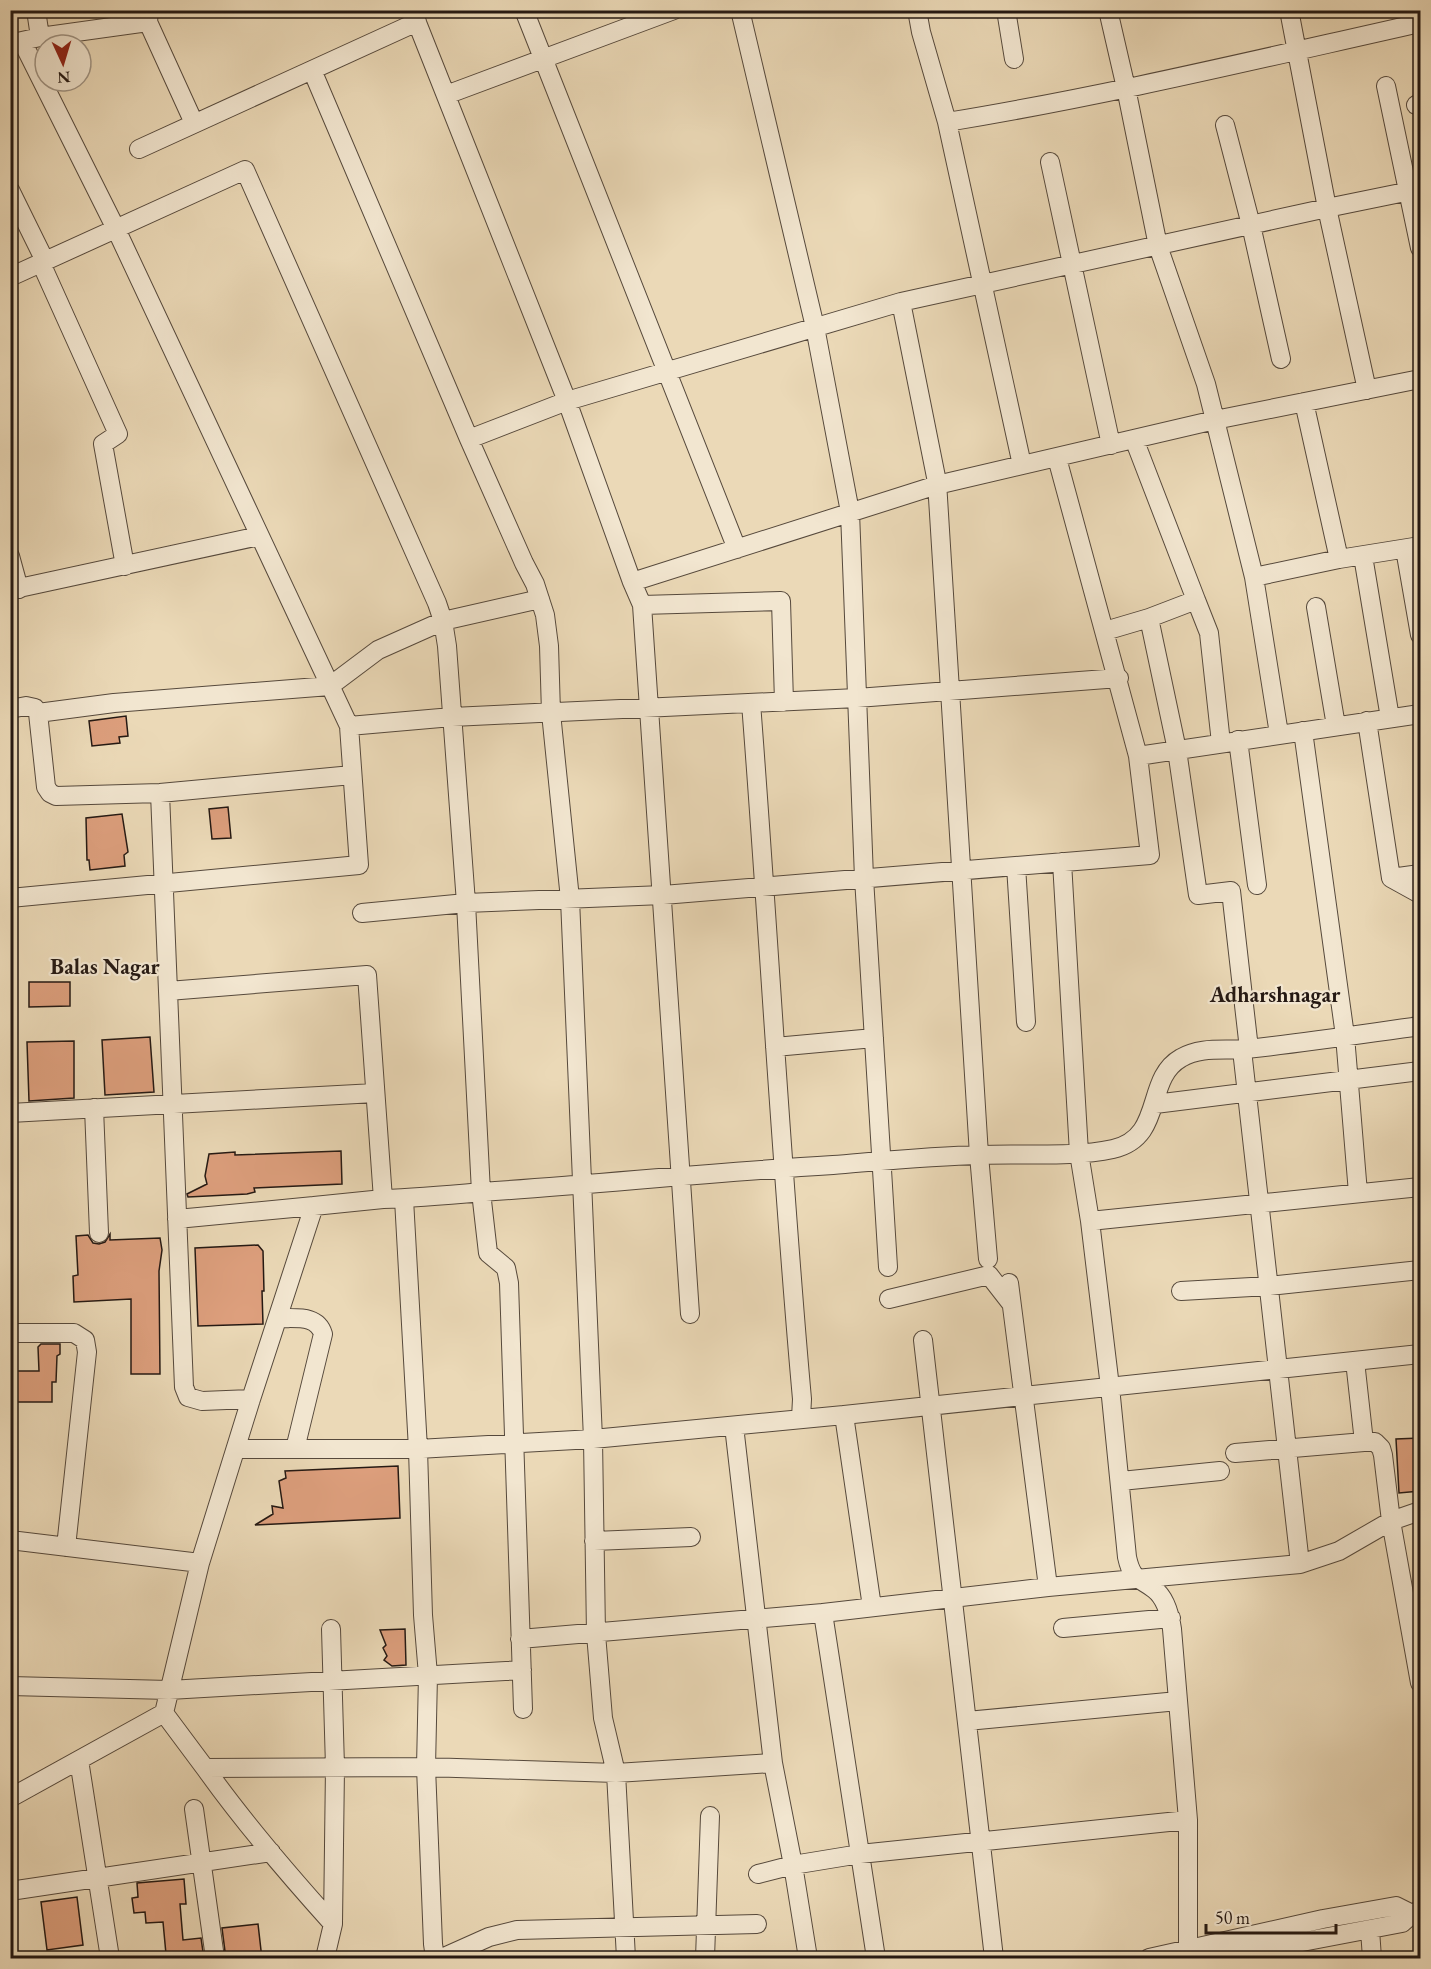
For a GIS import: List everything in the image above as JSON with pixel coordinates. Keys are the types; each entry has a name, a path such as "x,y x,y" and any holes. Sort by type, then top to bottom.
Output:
{"street":[{"path":"10,898 359,865 349,726 116,229 24,40 36,10"},
{"path":"524,10 737,549"},
{"path":"446,95 674,10"},
{"path":"740,10 815,327 850,512 864,878 888,1267"},
{"path":"917,10 947,123 1022,465"},
{"path":"1006,10 1014,58"},
{"path":"1108,10 1158,246 1206,384 1254,578 1279,735"},
{"path":"1289,10 1327,208 1367,390"},
{"path":"24,40 148,16 194,123"},
{"path":"139,148 312,70 415,16 567,401 642,605 690,1314"},
{"path":"947,123 1126,88 1420,23"},
{"path":"312,70 469,439 535,584 545,615 549,646 551,713 570,899 593,1439 596,1634 603,1718 616,1773 626,1959"},
{"path":"1386,86 1414,191 1420,248"},
{"path":"1225,125 1251,225 1281,359"},
{"path":"1050,162 1111,445"},
{"path":"10,277 245,170 443,621 466,903 481,1192 488,1253 506,1268 508,1275 516,1443 523,1709"},
{"path":"10,190 118,434 103,444 125,566"},
{"path":"469,439 567,401 901,302 1414,191"},
{"path":"901,302 937,485 979,1155 988,1259"},
{"path":"632,582 937,485 1215,420 1420,379"},
{"path":"1304,402 1340,559"},
{"path":"1134,439 1209,633 1257,885"},
{"path":"362,913 466,903 663,895 1150,855 1138,756 1119,678 1057,458"},
{"path":"10,556 15,590 259,536"},
{"path":"1254,578 1340,559 1413,548 1420,635"},
{"path":"1363,556 1390,718"},
{"path":"38,713 114,703 330,686 378,650 443,621 540,600"},
{"path":"1105,631 1149,618 1196,600"},
{"path":"642,605 781,601 784,702"},
{"path":"1316,607 1336,726"},
{"path":"1149,618 1177,750 1198,896 1231,891 1246,1049 1247,1093 1300,1564"},
{"path":"349,726 452,717 649,706 858,698 1119,678"},
{"path":"751,703 782,1168 802,1399 801,1418"},
{"path":"10,709 26,706 34,708 38,713 46,787 50,793 57,796 160,793 352,775"},
{"path":"1138,756 1420,714"},
{"path":"1367,721 1391,878"},
{"path":"1303,731 1345,1036 1358,1193"},
{"path":"160,793 184,1386 188,1397 202,1401 251,1399"},
{"path":"1062,862 1079,1153 1090,1221 1110,1387 1127,1557 1129,1568 1136,1578 1160,1595 1171,1618 1188,1820 1188,1954"},
{"path":"1016,866 1026,1022"},
{"path":"1391,878 1420,874"},
{"path":"1391,878 1420,894"},
{"path":"168,991 367,975 383,1199"},
{"path":"177,1219 383,1199 582,1186 782,1168 979,1155 1079,1153 1111,1149 1139,1136 1155,1104 1165,1072 1169,1066 1181,1058 1203,1050 1246,1049 1420,1026"},
{"path":"775,1047 874,1038"},
{"path":"1155,1104 1420,1071"},
{"path":"10,1113 375,1093"},
{"path":"94,1108 99,1233"},
{"path":"1090,1221 1420,1187"},
{"path":"404,1199 418,1449 423,1615 428,1675 426,1767 435,1959"},
{"path":"10,1798 164,1713 200,1563 314,1206"},
{"path":"1181,1291 1269,1286 1420,1270"},
{"path":"889,1299 989,1275 1010,1302"},
{"path":"1009,1283 1048,1587"},
{"path":"278,1318 312,1320 320,1326 322,1334 295,1449"},
{"path":"10,1333 74,1333 85,1340 87,1352 66,1547"},
{"path":"923,1340 994,1959"},
{"path":"236,1449 418,1449 593,1439 1420,1354"},
{"path":"1355,1361 1364,1442"},
{"path":"844,1415 872,1607"},
{"path":"734,1426 773,1763 808,1959"},
{"path":"1235,1453 1364,1442 1375,1442 1381,1448 1391,1521 1412,1587 1420,1683"},
{"path":"1121,1481 1220,1471"},
{"path":"520,1639 824,1613 1048,1587 1300,1564 1339,1551 1391,1521 1420,1511"},
{"path":"594,1541 691,1538"},
{"path":"10,1540 200,1563"},
{"path":"824,1613 876,1959"},
{"path":"1063,1628 1171,1618"},
{"path":"325,1959 333,1924 335,1767 331,1629"},
{"path":"10,1686 170,1690 522,1670"},
{"path":"966,1721 1178,1701"},
{"path":"164,1713 228,1800 333,1924"},
{"path":"79,1760 110,1959"},
{"path":"205,1768 426,1767 616,1773 773,1763"},
{"path":"194,1809 215,1959"},
{"path":"705,1959 710,1816"},
{"path":"758,1874 793,1865 860,1854 1188,1820"},
{"path":"10,1892 271,1852"},
{"path":"1149,1959 1188,1954 1323,1919 1396,1906 1416,1912"},
{"path":"1217,1959 1402,1923 1416,1912"},
{"path":"442,1959 489,1936 517,1930 757,1924"},
{"path":"1370,1930 1372,1959"}],"building":[{"path":"126,716 128,736 119,737 120,743 92,746 89,721"},
{"path":"228,807 231,838 212,839 209,809"},
{"path":"122,814 128,852 124,855 125,866 90,870 89,860 87,860 86,818"},
{"path":"29,982 70,982 70,1006 29,1007"},
{"path":"150,1037 154,1092 105,1095 102,1040"},
{"path":"74,1041 74,1098 29,1101 27,1042"},
{"path":"341,1151 342,1184 254,1188 255,1192 247,1194 188,1197 187,1194 207,1184 205,1176 209,1154"},
{"path":"110,1234 110,1240 160,1238 162,1250 159,1271 160,1374 131,1374 131,1299 74,1302 73,1276 78,1275 76,1236 88,1235 93,1243 99,1244 105,1242"},
{"path":"258,1245 263,1251 263,1324 198,1326 195,1248"},
{"path":"41,1344 60,1344 56,1382 52,1382 52,1402 13,1402 13,1371 39,1371 38,1347"},
{"path":"1420,1438 1420,1491 1399,1493 1396,1439"},
{"path":"398,1466 400,1518 255,1525 273,1514 272,1506 283,1508 279,1481 286,1478 285,1471"},
{"path":"405,1629 406,1665 392,1666 384,1660 387,1656 383,1648 386,1645 380,1630"},
{"path":"184,1879 186,1904 180,1904 183,1940 201,1938 204,1959 171,1959 170,1953 166,1954 163,1922 146,1923 145,1912 134,1913 132,1898 138,1897 137,1883"},
{"path":"77,1897 83,1945 47,1950 41,1902"},
{"path":"258,1924 262,1959 226,1959 222,1928"}],"district":[{"name":"Balas Nagar","path":"105,966"},
{"name":"Adharshnagar","path":"1275,994"}]}
